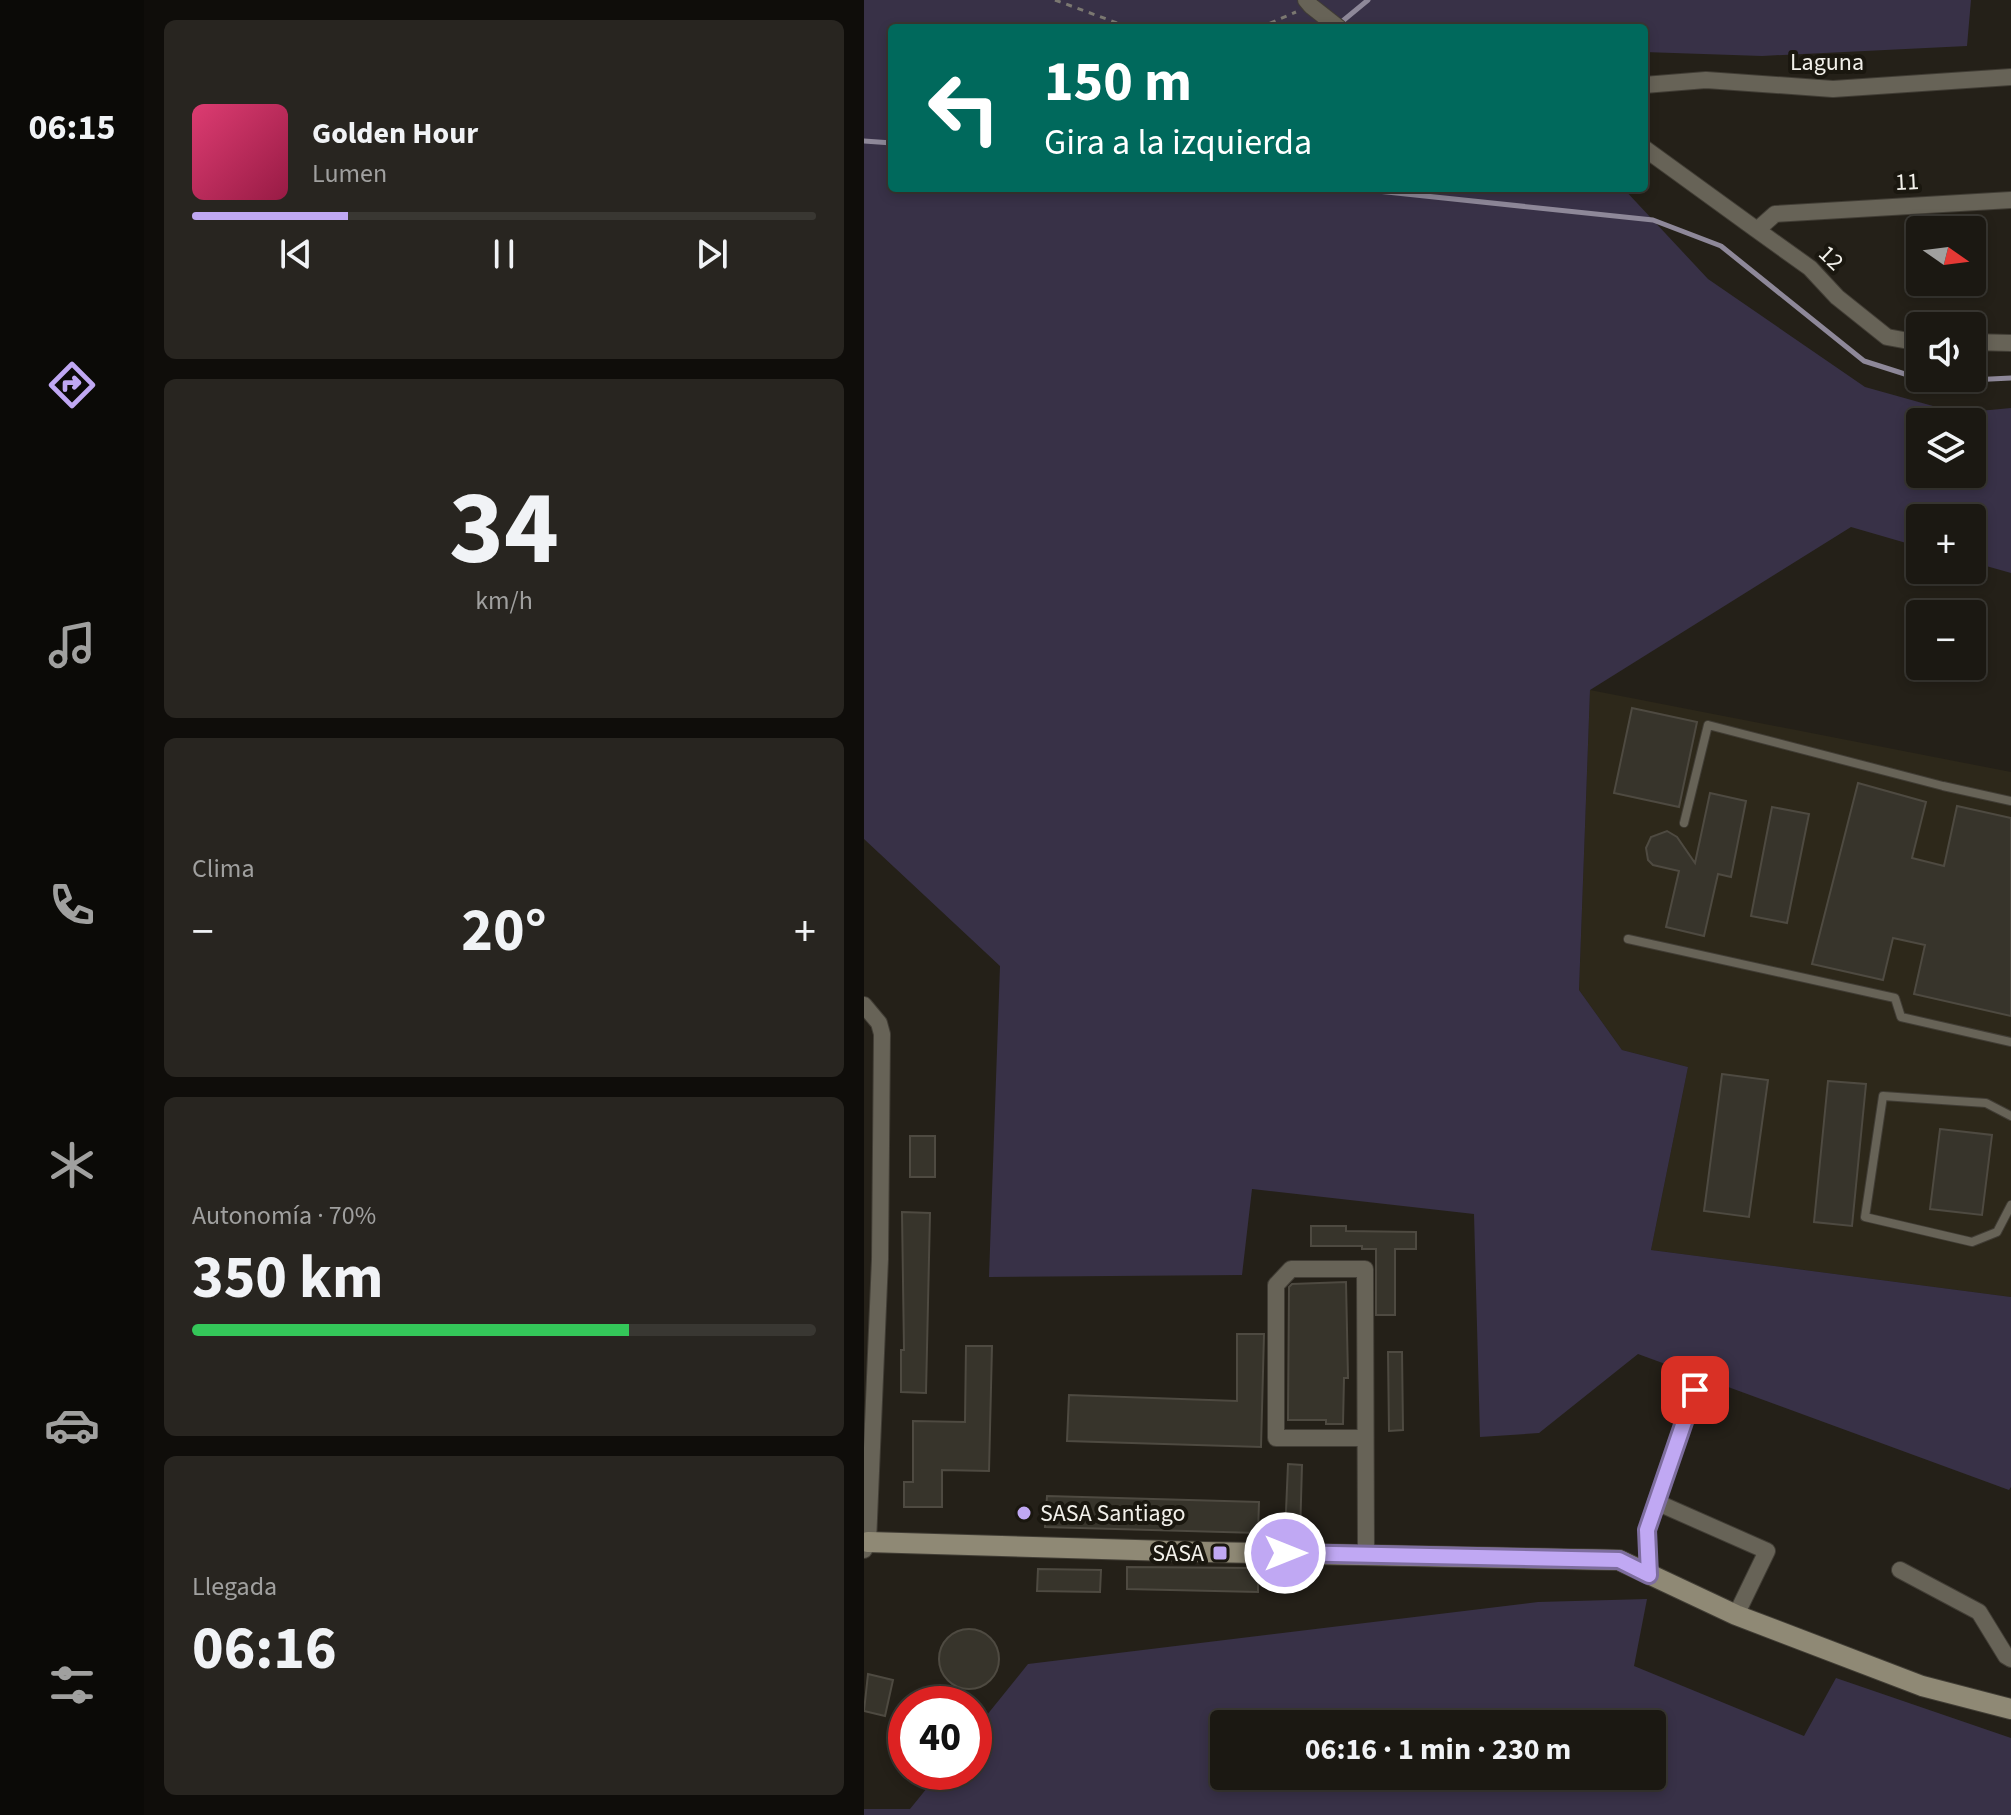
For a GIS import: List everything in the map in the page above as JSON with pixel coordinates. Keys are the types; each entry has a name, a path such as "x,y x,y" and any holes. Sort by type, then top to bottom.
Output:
{"street":[{"path":"1308,3 1334,24"},
{"name":"Laguna","path":"1648,85 1706,80 1833,89 2011,77"},
{"name":"12","path":"1648,151 1810,268 1837,297 1887,337 1906,340"},
{"name":"11","path":"1757,230 1775,214 2011,200"},
{"path":"1986,342 2011,343"},
{"path":"864,1005 879,1023 882,1034 880,1259 865,1545 1619,1560 1736,1615 1922,1686 2011,1709"},
{"path":"1364,1438 1276,1438 1276,1285 1291,1269 1365,1269 1366,1553"},
{"path":"1649,1575 1647,1530 1695,1390"},
{"path":"1656,1502 1767,1551 1736,1615"},
{"path":"1900,1570 1979,1612 2006,1656 2011,1659"}],"lane":[{"path":"1684,823 1708,725 2011,801"},
{"path":"1628,939 1895,998 1901,1017 2011,1042"},
{"path":"2011,1116 1986,1103 1883,1096 1865,1217 1972,1242 1997,1232 2011,1205"}],"path":[{"path":"1055,0 1120,24"},
{"path":"1267,24 1308,3"}],"shaded area":[{"path":"864,0 1971,0 1967,46 1762,56 1648,52 1648,24 888,24 888,192 1627,192 1708,279 1865,387 1940,408 1906,408 1906,488 1986,488 1986,410 2011,408 2011,573 1986,566 1986,504 1906,504 1906,543 1851,527 1590,690 1579,990 1622,1050 1688,1067 1651,1250 2011,1297 2009,1490 1638,1354 1539,1433 1480,1437 1474,1214 1252,1189 1242,1275 989,1277 1000,966 864,839"},
{"path":"1590,690 2011,772 2011,1297 1651,1250 1688,1067 1622,1050 1579,990"},
{"path":"1647,1599 1634,1666 1804,1736 1836,1678 2011,1738 2011,1815 864,1815 864,1809 910,1809 925,1790 992,1790 992,1709 1028,1664 1538,1602"}],"building":[{"path":"1632,708 1697,722 1679,807 1614,793"},
{"path":"1858,783 1926,802 1912,858 1944,866 1957,806 2011,818 2011,1016 1914,994 1925,945 1893,938 1883,980 1812,964"},
{"path":"1710,793 1746,801 1731,877 1718,874 1704,936 1666,927 1679,871 1653,865 1648,860 1646,848 1651,837 1667,831 1677,837 1695,863"},
{"path":"1772,807 1809,814 1787,923 1751,916"},
{"path":"1722,1074 1768,1080 1749,1217 1704,1211"},
{"path":"1828,1081 1866,1084 1852,1226 1814,1222"},
{"path":"1940,1129 1992,1135 1982,1215 1930,1209"},
{"path":"910,1136 935,1136 935,1177 910,1177"},
{"path":"902,1212 930,1213 926,1393 901,1392 901,1350 904,1350"},
{"path":"1311,1226 1346,1226 1346,1231 1416,1232 1416,1249 1395,1249 1395,1315 1376,1315 1376,1249 1311,1246"},
{"path":"1346,1282 1348,1378 1344,1378 1343,1424 1326,1424 1326,1420 1288,1420 1289,1287 1292,1284"},
{"path":"1237,1334 1264,1334 1261,1447 1067,1441 1069,1395 1237,1401"},
{"path":"966,1346 992,1346 989,1471 942,1470 942,1507 904,1507 904,1482 913,1482 913,1421 965,1422"},
{"path":"1388,1352 1402,1352 1403,1430 1389,1431"},
{"path":"1288,1464 1302,1465 1300,1535 1285,1535"},
{"path":"1047,1496 1259,1502 1258,1533 1045,1527"},
{"path":"1127,1567 1258,1568 1258,1592 1127,1589"},
{"path":"1038,1569 1101,1570 1100,1592 1037,1591"},
{"path":"957,1631 981,1631 991,1637 997,1647 997,1671 991,1681 983,1686 955,1686 947,1681 941,1671 941,1647 947,1637"},
{"path":"868,1674 893,1680 892,1686 888,1686 885,1716 864,1711"}],"waterway":[{"path":"1339,24 1368,0"},
{"path":"864,141 888,143"},
{"path":"1387,192 1653,220 1721,246 1864,361 1930,382 2011,378"}],"place":[{"name":"SASA Santiago","path":"1024,1513"},
{"name":"SASA","path":"1220,1553"}],"route":[{"path":"1285,1553 1619,1560 1649,1575 1647,1530 1695,1390"}]}
